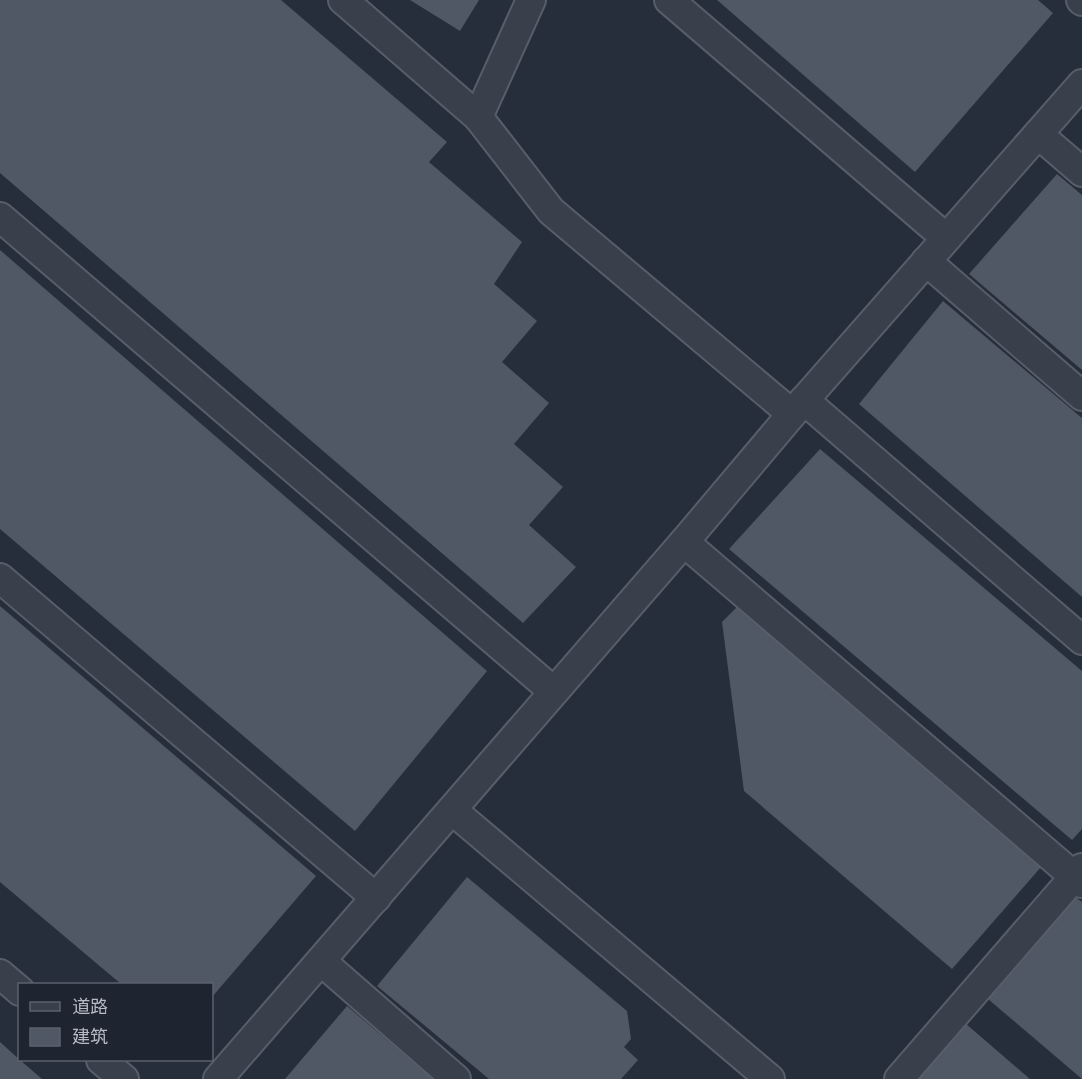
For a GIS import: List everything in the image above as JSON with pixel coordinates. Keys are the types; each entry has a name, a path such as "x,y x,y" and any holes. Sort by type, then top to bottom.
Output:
{"street":[{"path":"343,0 478,117 551,211 798,407 1082,640"},
{"path":"478,117 531,0"},
{"path":"669,0 946,237"},
{"path":"218,1079 684,542 798,407 1082,84"},
{"path":"1038,134 1082,172"},
{"path":"0,217 553,691"},
{"path":"926,261 1082,396"},
{"path":"684,542 1079,876 899,1079"},
{"path":"0,578 376,898"},
{"path":"452,810 770,1079"},
{"path":"321,961 456,1079"},
{"path":"0,974 18,989"},
{"path":"102,1061 124,1079"}],"building":[{"path":"0,0 281,0 447,142 429,162 522,242 494,284 537,321 502,362 549,403 514,444 563,487 529,525 576,567 523,623 0,173"},
{"path":"410,0 479,0 460,31"},
{"path":"717,0 1038,0 1053,13 915,172"},
{"path":"1057,174 1082,195 1082,370 969,274"},
{"path":"0,250 487,671 355,831 0,529"},
{"path":"943,301 1082,418 1082,597 859,404"},
{"path":"820,449 1082,671 1082,829 1072,840 729,549"},
{"path":"0,606 316,876 213,996 213,983 120,983 0,882"},
{"path":"738,606 1042,866 952,969 744,791 722,622"},
{"path":"467,877 627,1011 631,1039 624,1047 638,1060 621,1079 489,1079 377,986"},
{"path":"1074,896 1082,902 1082,1079 988,999"},
{"path":"347,1006 433,1079 285,1079"},
{"path":"965,1023 1030,1079 919,1079"},
{"path":"0,1042 18,1058 18,1061 21,1061 42,1079 0,1079"}]}
